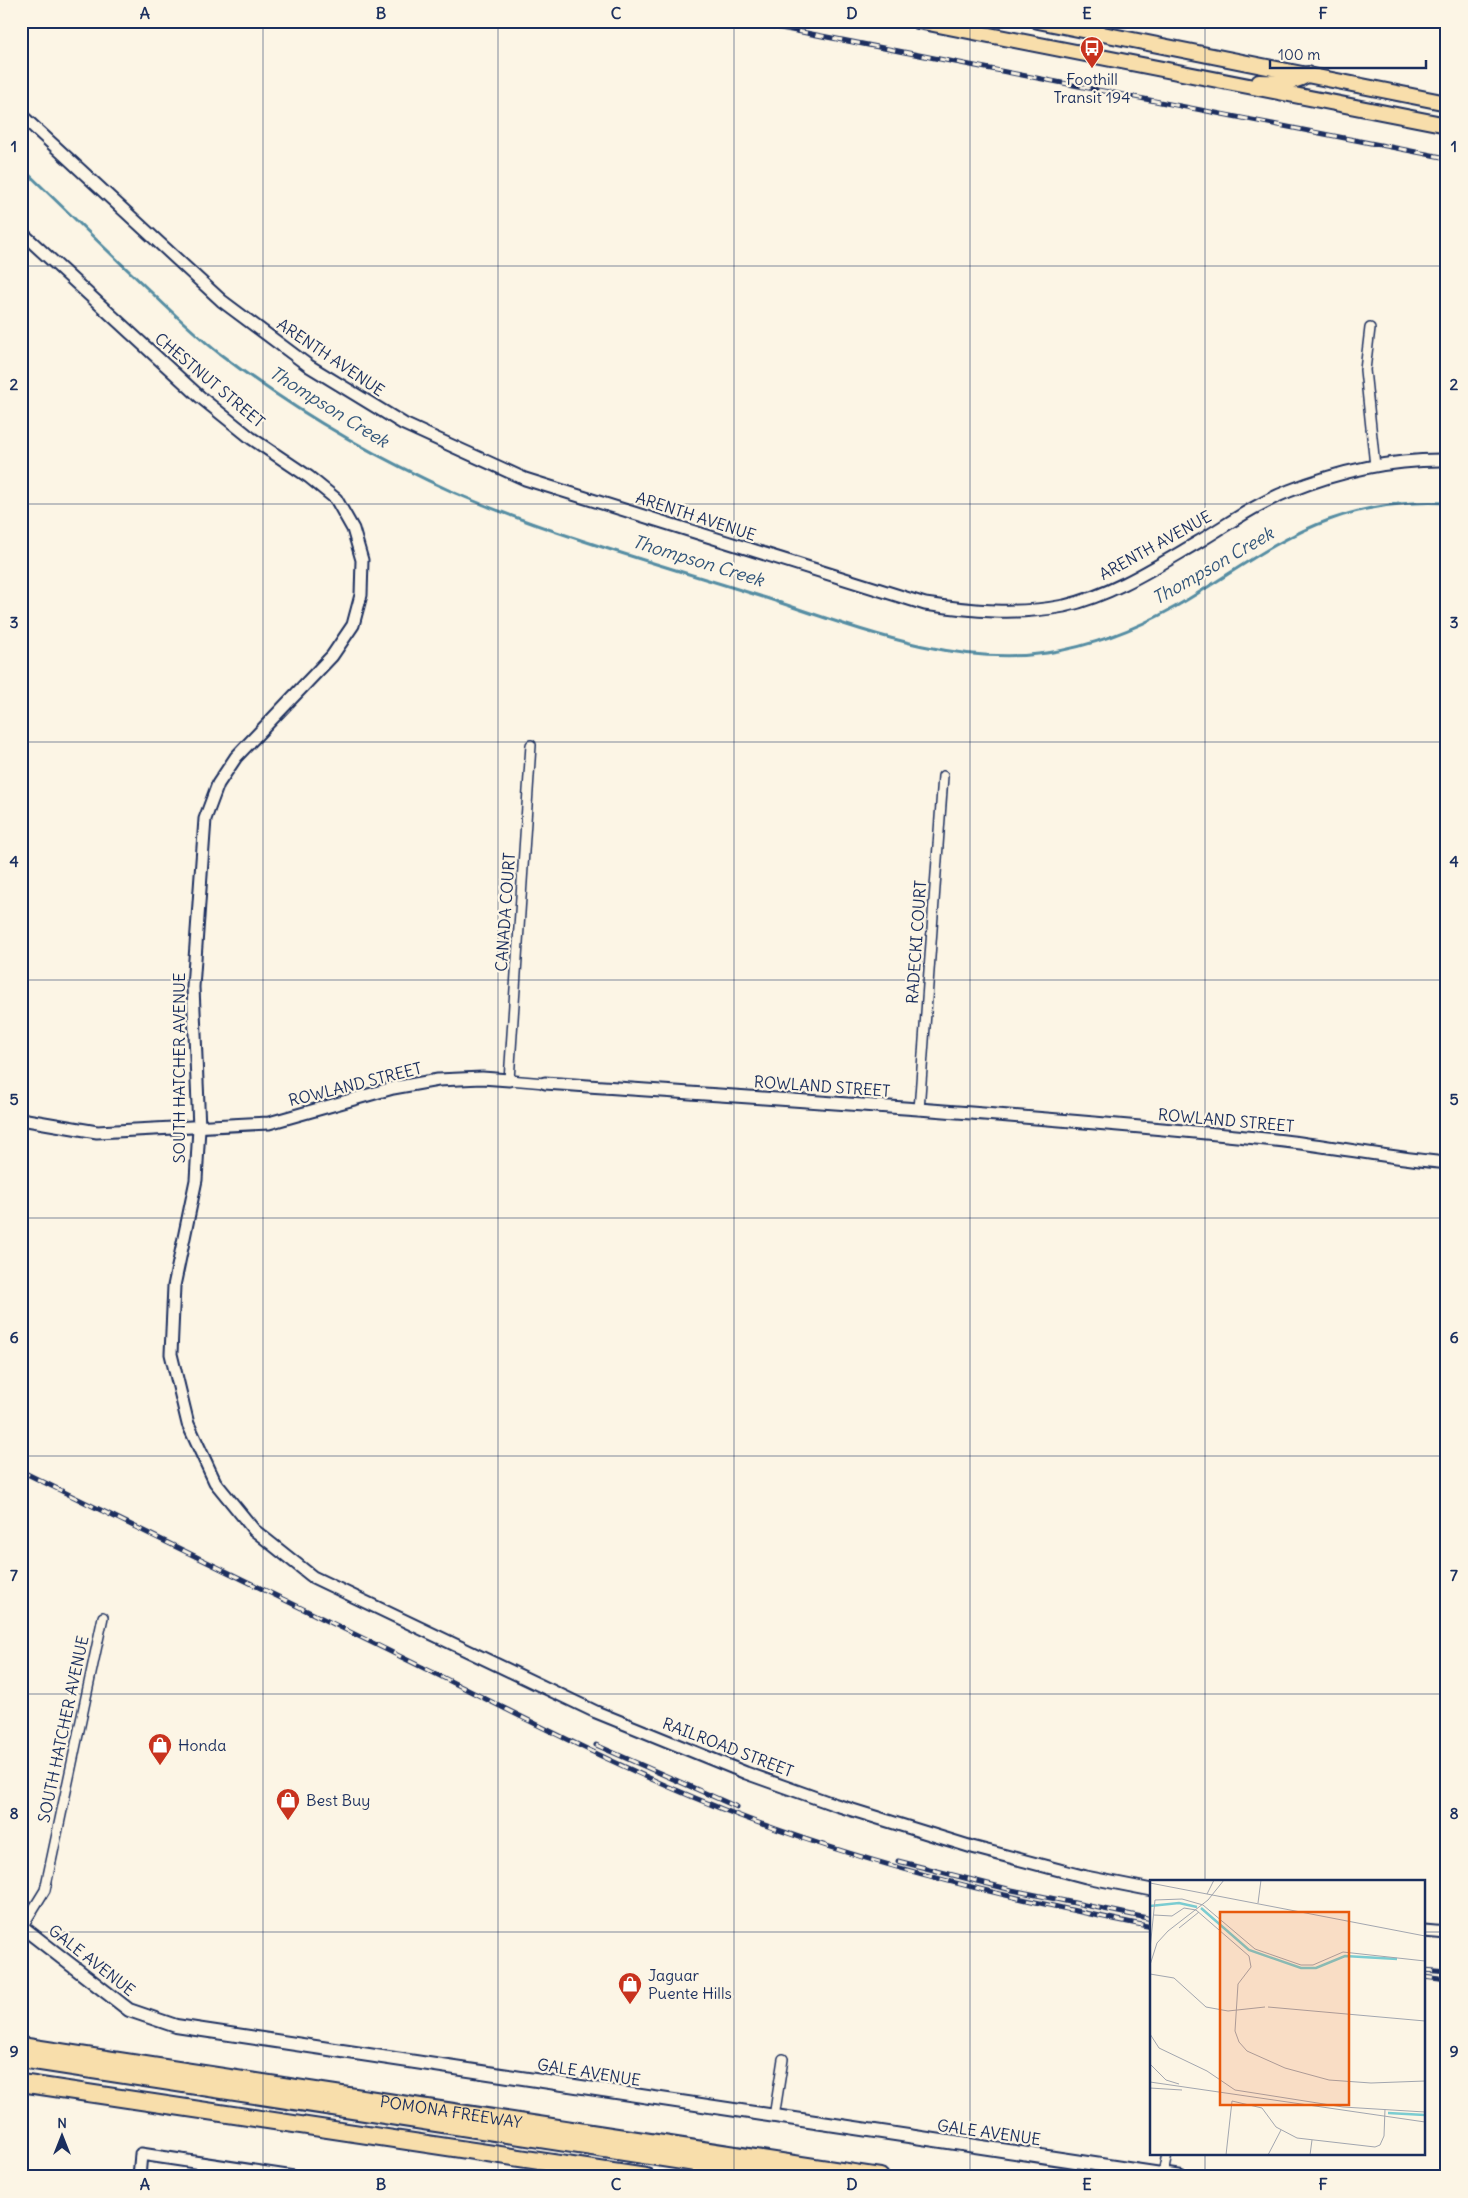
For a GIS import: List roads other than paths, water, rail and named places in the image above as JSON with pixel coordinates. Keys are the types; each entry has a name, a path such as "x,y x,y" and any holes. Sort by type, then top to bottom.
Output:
{"highway":[{"name":"POMONA FREEWAY","path":"21,2046 880,2177"},
{"path":"21,2059 786,2177"},
{"path":"21,2067 741,2177"},
{"path":"21,2083 646,2177"}],"main road":[{"path":"918,21 1447,126"},
{"path":"1038,21 1100,27 1447,103"},
{"path":"1226,82 1290,82 1301,80 1308,74"},
{"name":"GALE AVENUE","path":"22,1928 129,2010 176,2026 1181,2177"}],"street":[{"path":"1095,56 1100,27"},
{"name":"ARENTH AVENUE","path":"21,115 222,301 310,366 404,424 525,479 925,604 972,611 1017,611 1064,606 1104,593 1142,576 1287,492 1332,476 1374,466 1404,461 1447,460"},
{"name":"CHESTNUT STREET","path":"21,232 198,396 251,438 310,477 336,499 354,529 362,560"},
{"path":"1370,328 1365,370 1374,466"},
{"name":"SOUTH HATCHER AVENUE","path":"313,1576 254,1530 215,1482 188,1424 172,1354 174,1286 196,1180 198,1128 193,987 206,819 218,784 236,757 332,656 353,625 361,594 362,560"},
{"name":"CANADA COURT","path":"509,1080 531,745"},
{"name":"RADECKI COURT","path":"919,1110 943,776"},
{"name":"ROWLAND STREET","path":"198,1128 269,1123 393,1088 438,1080 482,1078 919,1110 1277,1140 1408,1160 1447,1163"},
{"path":"21,1119 97,1132 198,1128"},
{"name":"RAILROAD STREET","path":"313,1576 598,1713 746,1774 833,1804 972,1847 1086,1877 1150,1890"},
{"name":"SOUTH HATCHER AVENUE","path":"22,1928 45,1890 103,1617"},
{"path":"1426,1932 1447,1933"},
{"path":"774,2117 783,2059"},
{"path":"139,2177 141,2154 294,2177"},
{"path":"1163,2174 1167,2156"}],"waterway":[{"name":"Thompson Creek","path":"21,167 208,345 275,394 363,447 424,479 493,509 531,523 904,642 976,654 1012,656 1047,653 1080,646 1113,636 1160,615 1269,549 1308,528 1343,515 1372,508 1417,503 1447,503"}],"railway":[{"path":"745,21 1447,158"},
{"path":"21,1471 590,1751 668,1787 748,1819 847,1853 948,1881 1150,1927"},
{"path":"596,1745 737,1807"},
{"path":"898,1861 1012,1890 1150,1919"},
{"path":"1426,1970 1447,1972"},
{"path":"1426,1977 1447,1980"}],"place":[{"name":"Foothill Transit 194","path":"1092,69"},
{"name":"Honda","path":"160,1766"},
{"name":"Best Buy","path":"288,1821"},
{"name":"Jaguar Puente Hills","path":"630,2005"}]}
